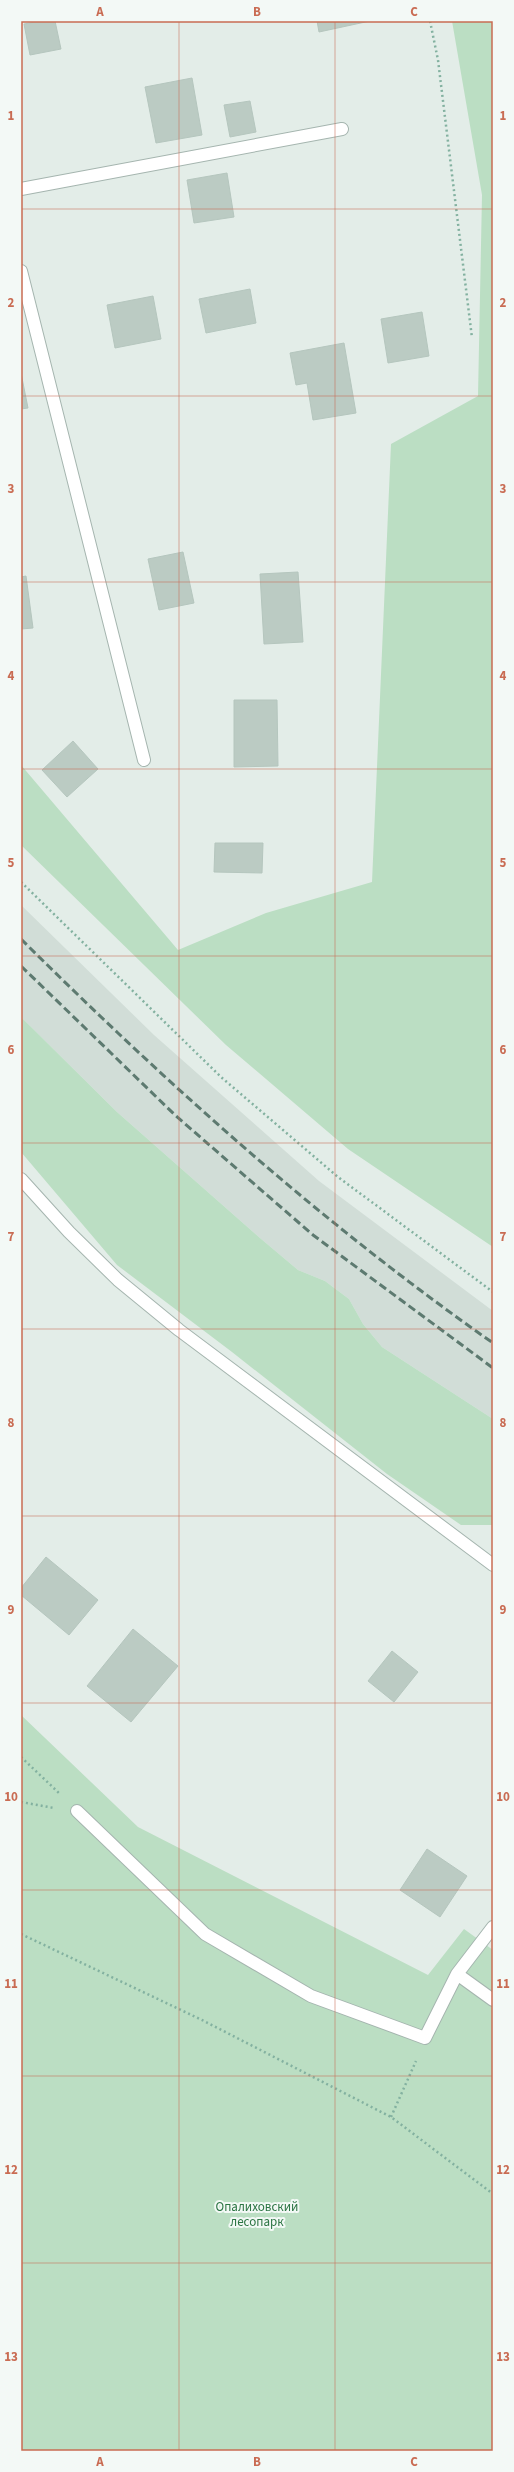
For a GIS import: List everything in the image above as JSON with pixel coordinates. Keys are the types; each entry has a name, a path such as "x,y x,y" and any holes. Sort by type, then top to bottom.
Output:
{"street":[{"path":"21,189 342,129"},
{"path":"21,271 144,760"},
{"path":"21,1179 80,1243 118,1280 167,1320 493,1565"},
{"path":"77,1811 205,1934 311,1996 426,2038 457,1974 493,1927"},
{"path":"457,1974 493,2000"}],"path":[{"path":"430,21 438,60 472,338"},
{"path":"21,882 221,1077 338,1177 493,1292"},
{"path":"21,1757 77,1811"},
{"path":"21,1802 77,1811"},
{"path":"21,1934 202,2020 391,2117 493,2194"},
{"path":"391,2117 426,2038"}],"shaded area":[{"path":"21,905 154,1035 319,1181 493,1311 493,1419 382,1347 363,1324 349,1299 325,1281 298,1270 260,1238 117,1112 21,1017"}],"green space":[{"path":"452,21 493,21 493,1247 348,1149 226,1045 21,845 21,765 178,950 266,913 372,882 391,444 478,396 482,195"},
{"path":"21,1017 117,1112 260,1238 298,1270 325,1281 349,1299 363,1324 382,1347 493,1419 493,1525 461,1525 387,1474 232,1352 117,1265 21,1152"},
{"name":"Опалиховский лесопарк","path":"21,1715 138,1827 428,1975 464,1929 493,1950 493,2451 21,2451"}],"building":[{"path":"40,21 55,21 61,49 30,55 24,24"},
{"path":"317,21 370,21 319,32"},
{"path":"192,78 202,135 156,143 145,87"},
{"path":"250,101 256,132 230,137 224,105"},
{"path":"227,173 234,217 194,223 187,180"},
{"path":"250,289 256,323 206,333 199,299"},
{"path":"153,296 161,339 115,348 107,305"},
{"path":"422,312 429,356 388,363 381,319"},
{"path":"344,343 356,413 313,420 307,383 296,385 290,353"},
{"path":"21,373 28,408 21,409"},
{"path":"183,552 194,603 159,610 148,559"},
{"path":"298,572 303,642 264,644 260,574"},
{"path":"26,576 33,628 21,629 21,577"},
{"path":"234,700 277,700 278,766 234,767"},
{"path":"73,741 98,769 67,797 42,770"},
{"path":"215,843 263,843 262,873 214,872"},
{"path":"46,1557 98,1600 69,1635 21,1595 21,1588"},
{"path":"133,1629 178,1666 131,1722 87,1686"},
{"path":"392,1651 418,1672 394,1702 368,1681"},
{"path":"427,1849 467,1876 440,1917 400,1890"}],"railway":[{"path":"21,939 133,1047 248,1151 368,1250 493,1343"},
{"path":"21,966 176,1116 313,1235 493,1368"}]}
